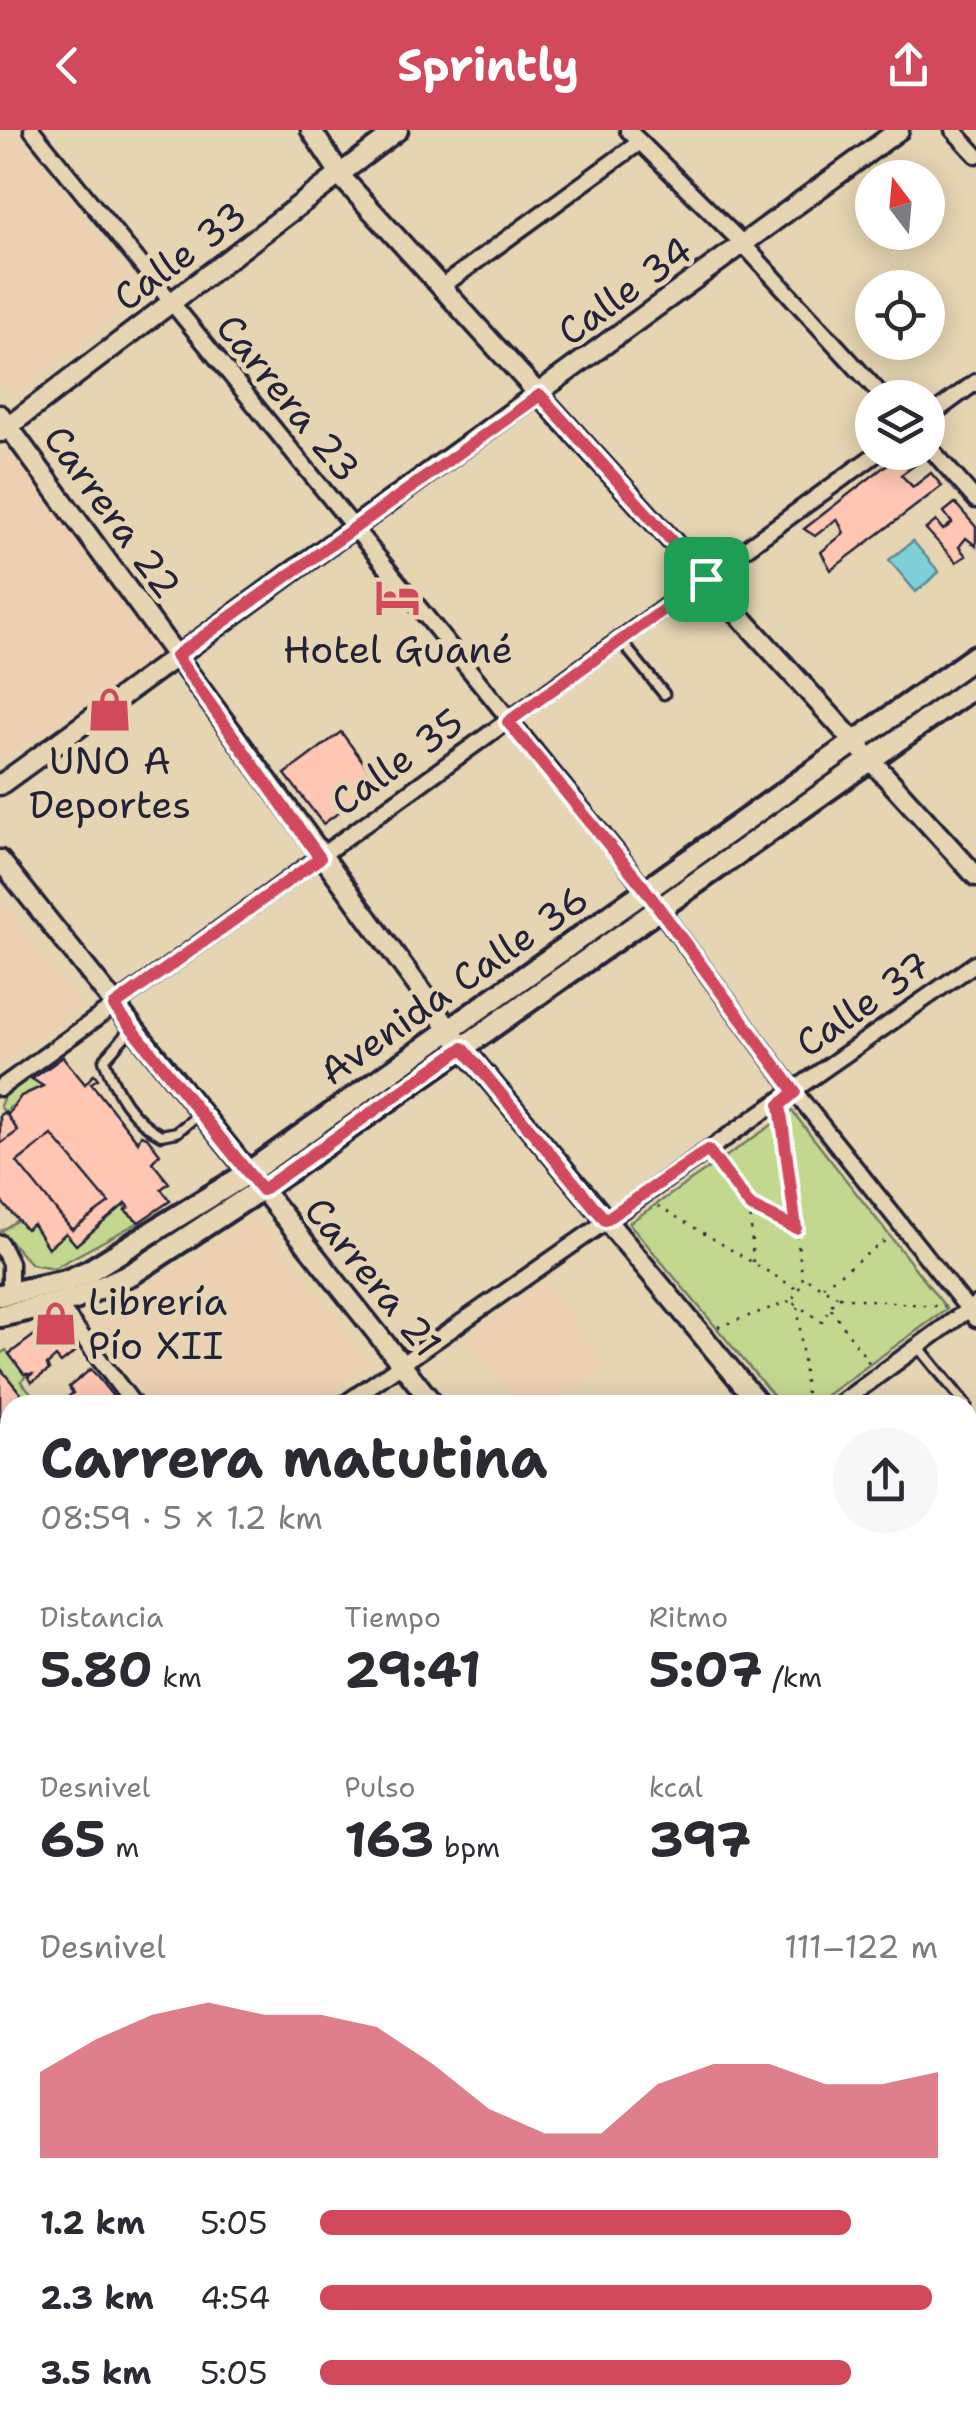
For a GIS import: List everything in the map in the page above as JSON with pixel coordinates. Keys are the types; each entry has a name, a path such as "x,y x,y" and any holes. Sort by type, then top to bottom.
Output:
{"main road":[{"name":"Avenida Calle 36","path":"5,1293 66,1280 98,1266 248,1173 976,656"},
{"name":"Avenida Calle 36","path":"0,1316 57,1303 116,1283 262,1190 976,685"}],"street":[{"name":"Carrera 23","path":"32,130 647,891 795,1092 970,1311"},
{"path":"311,130 340,175 976,876"},
{"name":"Calle 33","path":"3,425 398,130"},
{"path":"628,130 744,244 868,380"},
{"name":"Calle 34","path":"0,785 900,130"},
{"path":"952,130 976,155"},
{"path":"441,287 640,142"},
{"path":"945,405 976,382"},
{"name":"Carrera 22","path":"3,425 463,1048 752,1395"},
{"path":"945,465 976,500"},
{"name":"Calle 35","path":"0,1088 855,470"},
{"name":"Carrera 21","path":"0,860 426,1395"},
{"name":"Calle 37","path":"357,1395 976,963"},
{"path":"0,1243 10,1262 5,1293"},
{"path":"57,1303 126,1395"},
{"path":"852,1395 970,1311"}],"lane":[{"path":"621,640 664,694"},
{"path":"132,1028 104,1060 122,1100 144,1126 161,1136 177,1132 200,1113"},
{"path":"918,1346 958,1395"}],"path":[{"path":"780,1102 803,1282"},
{"path":"708,1150 750,1206 796,1228"},
{"path":"641,1196 798,1290"},
{"path":"750,1206 754,1263"},
{"path":"0,1211 6,1207"},
{"path":"821,1287 901,1229"},
{"path":"700,1334 791,1301 806,1278 838,1296 970,1311"},
{"path":"791,1301 822,1322 838,1296"},
{"path":"798,1305 806,1395"},
{"path":"830,1308 878,1376"}],"shaded area":[{"path":"0,130 14,130 145,293 15,397 0,378"},
{"path":"11,451 162,653 0,762 0,459"},
{"path":"0,897 81,1007 0,1066"},
{"path":"255,1217 371,1363 328,1395 146,1395 83,1317 124,1301"},
{"path":"546,1282 606,1368 567,1395 510,1395 466,1337"}],"green space":[{"path":"33,1076 43,1086 9,1108 7,1116 0,1106 4,1096"},
{"path":"792,1111 947,1309 827,1395 773,1395 629,1223"},
{"path":"126,1203 125,1210 139,1222 54,1268 31,1264 1,1231 19,1219 26,1228 33,1224 48,1247 66,1233 76,1245"},
{"path":"6,1350 26,1376 21,1381 33,1395 22,1395 0,1368 0,1354"}],"water":[{"path":"913,541 939,572 916,592 889,560"}],"building":[{"path":"880,470 908,470 901,475 913,487 931,473 942,486 831,570 821,552 844,533 837,519 815,536 804,529"},
{"path":"955,503 976,527 976,546 966,538 959,547 966,556 956,562 926,529 936,521 943,530 952,523 944,512"},
{"path":"341,732 379,783 323,824 285,774"},
{"path":"63,1057 85,1084 94,1074 98,1079 91,1083 138,1142 141,1135 147,1137 160,1154 152,1162 169,1183 161,1189 170,1201 139,1222 125,1210 129,1207 126,1203 76,1245 66,1233 48,1248 33,1224 26,1229 0,1200 0,1115 5,1112 7,1116 21,1096 43,1086 32,1079"},
{"path":"5,1112 18,1131 0,1144 0,1115"},
{"path":"52,1135 109,1203 72,1230 17,1162"},
{"path":"56,1314 85,1344 61,1363 56,1357 47,1365 49,1370 32,1382 28,1377 32,1374 24,1374 9,1354 52,1322 50,1319"},
{"path":"0,1368 22,1395 0,1395"},
{"path":"91,1369 111,1395 70,1395 69,1387"}],"place":[{"name":"Hotel Guané","path":"398,598"},
{"name":"UNO A Deportes","path":"110,709"},
{"name":"Librería Pío XII","path":"55,1324"}],"route":[{"path":"540,395 706,579 508,722 616,851 795,1092 780,1105 796,1228 750,1206 708,1150 605,1220 463,1048 262,1190 114,1006 320,858 176,656 540,395"}]}
